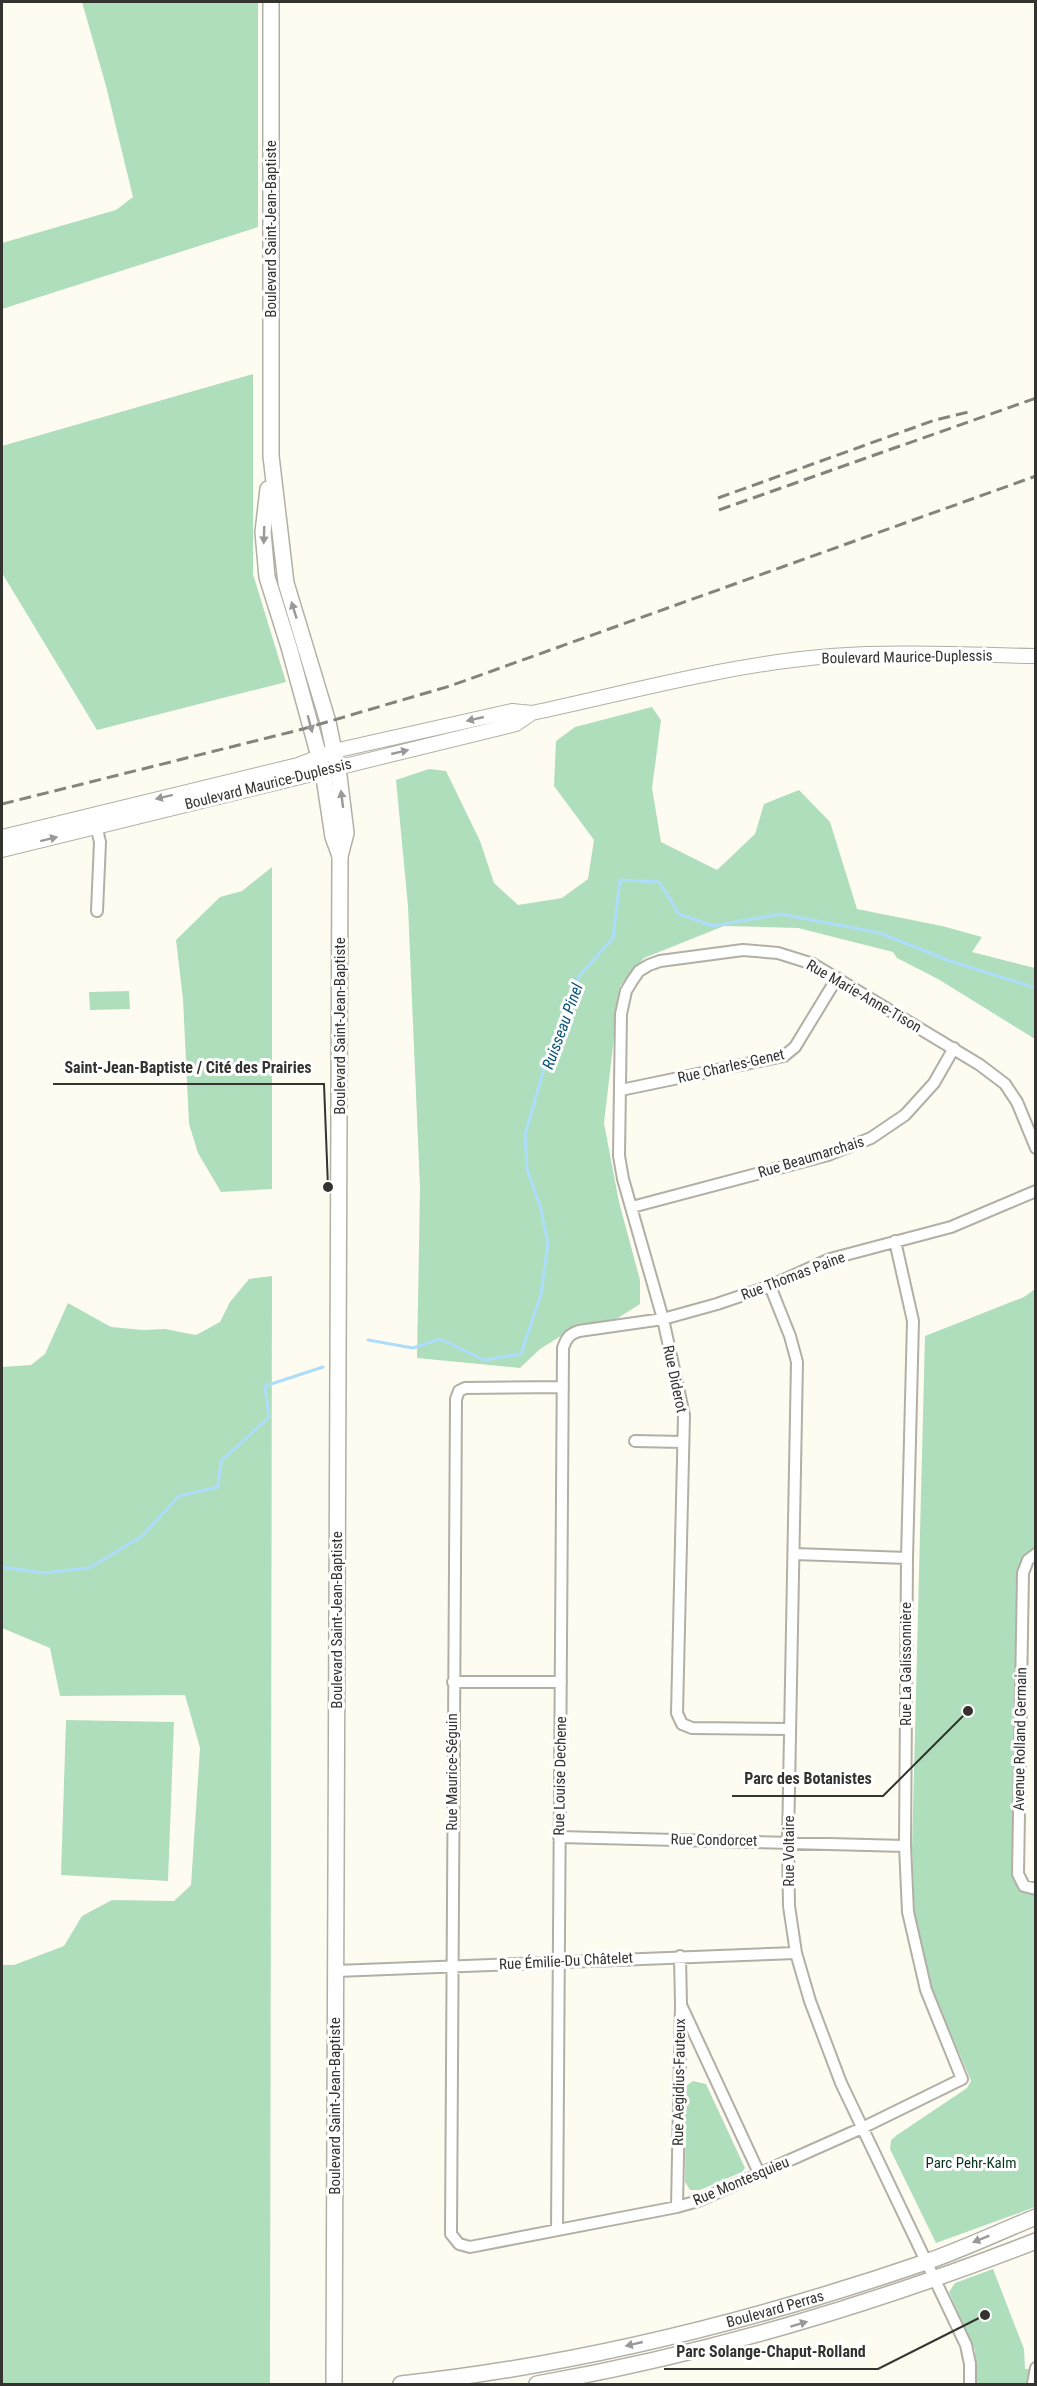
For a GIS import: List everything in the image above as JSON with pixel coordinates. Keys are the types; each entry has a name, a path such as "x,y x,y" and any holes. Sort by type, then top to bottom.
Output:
{"main road":[{"name":"Boulevard Saint-Jean-Baptiste","path":"271,2 271,456 263,532 267,577 346,833 340,856 334,2385"},
{"name":"Boulevard Saint-Jean-Baptiste","path":"271,456 286,583 328,722 334,751 326,764"},
{"name":"Boulevard Perras","path":"401,2385 561,2360 678,2334 813,2298 926,2262 1035,2217"},
{"name":"Boulevard Perras","path":"537,2385 615,2370 791,2326 935,2280 1035,2241"}],"street":[{"name":"Boulevard Maurice-Duplessis","path":"334,751 512,711 532,713 728,671 796,660 890,654 1035,656"},
{"name":"Boulevard Maurice-Duplessis","path":"2,850 95,821 298,765 326,764 516,724 532,713"},
{"name":"Boulevard Maurice-Duplessis","path":"2,837 95,821"},
{"path":"95,821 100,842 97,911"},
{"name":"Rue Marie-Anne-Tison","path":"639,971 660,961 743,950 785,955 813,964 954,1048 1005,1084 1017,1102 1035,1149"},
{"name":"Rue Diderot","path":"639,971 626,991 621,1014 619,1156 663,1319 684,1415 677,1713 682,1724 692,1728 790,1729"},
{"name":"Rue Charles-Genet","path":"621,1090 784,1056 795,1047 837,978"},
{"name":"Rue Beaumarchais","path":"632,1208 828,1155 871,1138 905,1115 934,1083 954,1048"},
{"name":"Rue Thomas Paine","path":"579,1331 663,1319 770,1286 830,1259 951,1227 1035,1191"},
{"name":"Rue La Galissonnière","path":"895,1241 913,1321 907,1558 905,1846 908,1912 926,1990 962,2079"},
{"name":"Rue Voltaire","path":"770,1286 790,1336 797,1362 788,1842 789,1906 796,1953 825,2042 862,2128 966,2345 970,2364 970,2385"},
{"name":"Rue Louise Dechene","path":"557,2230 563,1348 569,1336 579,1331"},
{"name":"Rue Maurice-Séguin","path":"470,2247 459,2244 451,2234 456,1399 459,1391 465,1388 563,1387"},
{"path":"635,1441 683,1442"},
{"path":"795,1554 907,1558"},
{"name":"Avenue Rolland Germain","path":"1033,1889 1021,1882 1018,1874 1023,1573 1028,1560 1035,1554"},
{"path":"453,1682 561,1682"},
{"name":"Rue Condorcet","path":"559,1837 905,1846"},
{"name":"Rue Émilie-Du Châtelet","path":"336,1971 796,1953"},
{"name":"Rue Aegidius-Fauteux","path":"677,2207 680,1956"},
{"path":"681,2005 759,2173"},
{"name":"Rue Montesquieu","path":"470,2247 698,2201 862,2128 962,2079"},
{"path":"1033,2385 1035,2368"}],"green space":[{"path":"82,2 258,2 258,227 2,309 2,243 116,210 133,197 106,86"},
{"path":"253,374 253,574 286,682 97,730 2,573 2,446"},
{"path":"652,707 661,720 652,788 661,842 717,870 755,834 764,804 799,790 830,822 857,909 942,926 982,937 972,952 1035,968 1035,1039 938,979 897,958 893,952 798,928 724,926 644,958 620,986 604,1123 619,1202 640,1280 640,1304 618,1318 569,1331 540,1349 520,1368 417,1358 420,1189 408,906 396,780 429,769 446,771 480,841 494,883 518,905 562,898 588,879 594,840 554,786 556,741 575,727"},
{"path":"272,867 272,1189 221,1192 198,1153 189,1124 183,999 176,940 220,897 242,891"},
{"path":"129,991 130,1009 90,1010 89,992"},
{"path":"272,1276 270,2384 2,2384 2,1965 14,1965 64,1946 82,1916 112,1900 174,1901 191,1885 200,1748 185,1695 60,1696 50,1648 2,1628 2,1367 31,1365 45,1354 68,1303 111,1327 143,1330 165,1329 196,1335 220,1322 230,1302 249,1279"},
{"name":"Parc Pehr-Kalm","path":"1035,1289 1036,1553 1028,1560 1018,1874 1035,1889 1035,2207 936,2243 890,2149 891,2140 967,2088 971,2081 933,1991 915,1920 912,1850 925,1336 1024,1297"},
{"path":"66,1720 174,1722 168,1881 61,1875"},
{"path":"693,2081 706,2084 745,2168 742,2172 700,2190 690,2190 685,2182 686,2086"},
{"path":"993,2269 1024,2349 1025,2369 1029,2369 1029,2384 975,2384 975,2350 949,2292 955,2283"}],"waterway":[{"name":"Ruisseau Pinel","path":"368,1340 413,1348 440,1339 484,1360 521,1354 541,1294 548,1243 540,1206 527,1169 525,1135 547,1058 565,1008 580,975 613,938 620,880 659,882 679,914 713,926 781,914 880,933 950,961 1036,988"},
{"name":"Ruisseau Pinel","path":"2,1567 44,1573 89,1568 141,1537 179,1496 218,1487 221,1461 269,1417 265,1386 323,1367"}],"railway":[{"path":"719,510 1036,398"},
{"path":"718,498 935,420 973,411"},
{"path":"2,804 303,729 450,686 1036,476"}],"place":[{"name":"Saint-Jean-Baptiste / Cité des Prairies","path":"328,1187"},
{"name":"Parc des Botanistes","path":"968,1711"},
{"name":"Parc Solange-Chaput-Rolland","path":"985,2315"}]}
